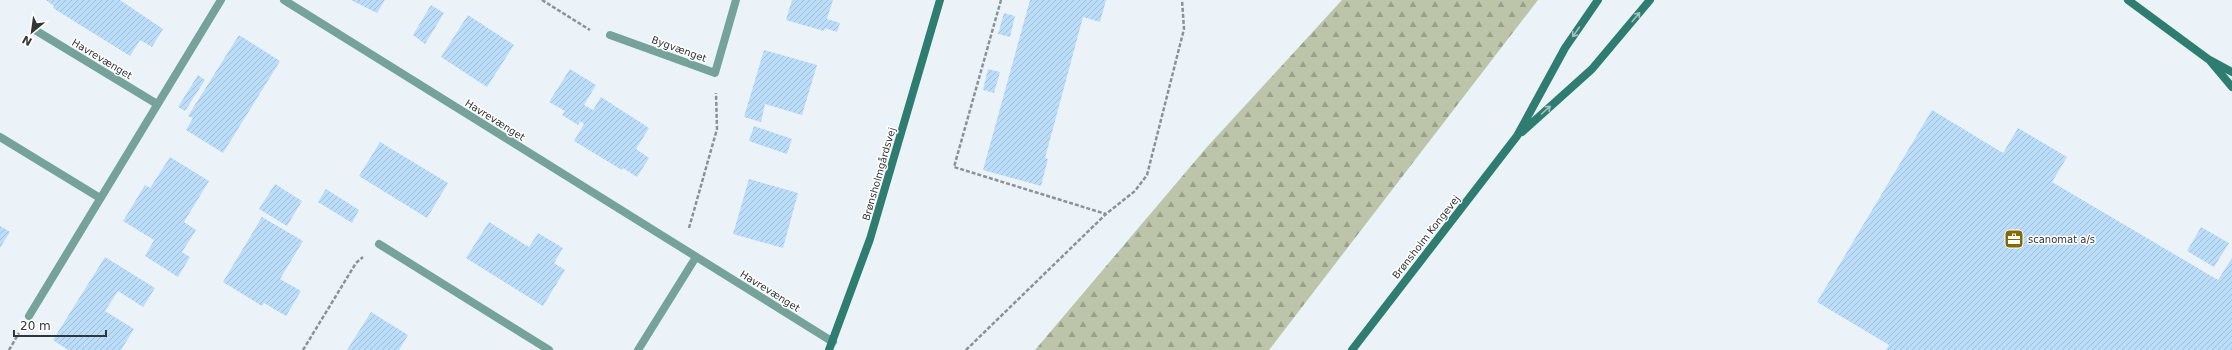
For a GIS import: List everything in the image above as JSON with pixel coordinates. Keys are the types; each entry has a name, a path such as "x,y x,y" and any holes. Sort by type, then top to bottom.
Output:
{"main road":[{"name":"Brønsholmgårdsvej","path":"829,350 870,239 940,0"},
{"name":"Brønsholm Kongevej","path":"1352,350 1517,136 1565,48 1598,0"},
{"name":"Brønsholm Kongevej","path":"1517,136 1592,69 1650,0"},
{"path":"2128,0 2208,59 2232,72"},
{"path":"2208,59 2232,87"}],"street":[{"path":"29,316 221,0"},
{"name":"Havrevænget","path":"284,0 833,342"},
{"name":"Bygvænget","path":"610,35 715,73 736,0"},
{"name":"Havrevænget","path":"35,30 157,104"},
{"path":"0,137 100,198"},
{"path":"379,244 550,350"},
{"path":"638,350 696,257"}],"path":[{"path":"542,0 591,31 610,35"},
{"path":"1001,0 954,167 1106,214"},
{"path":"966,350 1106,214 1135,191 1147,175 1184,30 1182,0"},
{"path":"684,249 717,129 715,73"},
{"path":"303,350 356,263 379,244"}],"green space":[{"path":"1342,0 1538,0 1269,350 1035,350 1207,147"}],"building":[{"path":"46,0 120,0 163,29 152,47 140,40 130,56 53,8 54,6"},
{"path":"351,0 385,0 377,13"},
{"path":"792,0 833,0 827,19 840,23 837,32 825,28 824,31 786,20"},
{"path":"1030,0 1106,0 1100,22 1083,17 1045,158 1048,159 1041,186 983,170"},
{"path":"431,5 444,13 425,44 413,35"},
{"path":"1004,13 1015,16 1010,37 998,34"},
{"path":"468,15 514,45 487,87 441,57"},
{"path":"239,35 280,61 223,153 186,130 193,118 188,116"},
{"path":"764,50 817,65 802,115 765,104 761,122 744,117"},
{"path":"570,69 596,85 584,105 593,110 601,97 649,128 636,149 649,158 637,177 623,168 622,170 574,141 584,124 580,121 578,125 562,115 565,111 549,102"},
{"path":"988,69 1000,72 994,93 983,90"},
{"path":"198,75 205,80 185,111 178,107"},
{"path":"1932,110 2003,153 2018,128 2067,157 2052,182 2218,280 2232,258 2232,350 1886,350 1889,345 1817,302"},
{"path":"754,126 792,139 787,154 749,141"},
{"path":"380,142 448,183 427,218 359,176"},
{"path":"170,157 209,181 184,222 196,230 182,252 190,257 178,277 145,256 154,240 123,221 145,185 150,188"},
{"path":"749,179 798,193 783,248 733,234"},
{"path":"275,184 302,201 287,226 259,209"},
{"path":"326,189 359,210 352,223 318,202"},
{"path":"262,217 303,241 280,279 301,291 286,316 264,303 262,306 223,282"},
{"path":"489,222 529,247 538,233 563,248 554,263 565,270 543,306 466,258"},
{"path":"0,226 10,232 0,248"},
{"path":"2201,227 2229,243 2214,267 2187,251"},
{"path":"105,257 155,288 143,307 118,291 105,311 134,329 121,350 68,350 53,340"},
{"path":"371,312 408,335 399,350 347,350"}],"place":[{"name":"scanomat a/s","path":"2014,239"}]}
